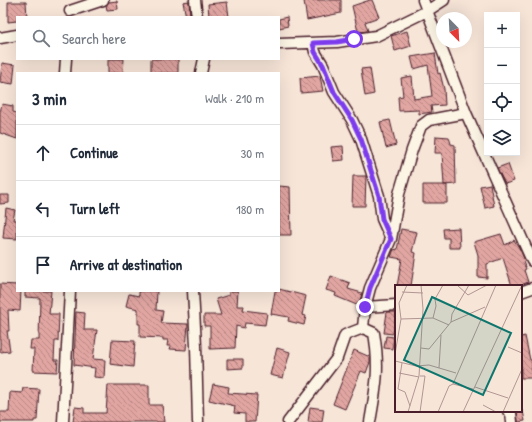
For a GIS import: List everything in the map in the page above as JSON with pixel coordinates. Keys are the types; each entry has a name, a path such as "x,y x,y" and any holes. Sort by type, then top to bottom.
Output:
{"street":[{"path":"70,0 70,14 103,0"},
{"path":"195,0 197,16"},
{"path":"423,0 466,113 532,261"},
{"path":"280,44 337,42 376,36 427,12 444,0"},
{"path":"0,38 16,35"},
{"path":"313,43 315,52 323,65 334,92 352,120 361,139 377,190 382,219 391,239"},
{"path":"65,72 66,60"},
{"path":"201,72 204,60"},
{"path":"363,328 365,307 370,288 391,239 399,194 412,150 422,126 429,120 466,113"},
{"path":"522,292 532,288"},
{"path":"63,422 70,292"},
{"path":"193,292 198,422"},
{"path":"365,307 374,305 395,305"},
{"path":"288,422 337,358 345,335 363,328 374,333 378,355 378,377 370,422"},
{"path":"510,412 511,413 512,422"}],"building":[{"path":"341,0 341,13 307,20 304,1"},
{"path":"372,0 379,17 365,22 368,31 358,32 352,6"},
{"path":"117,1 118,9 107,10 106,5 109,2"},
{"path":"189,1 190,16 186,16 183,2"},
{"path":"8,2 26,2 27,16 16,16 16,21 8,22"},
{"path":"227,2 229,16 209,16 208,4"},
{"path":"287,17 288,26 280,28 280,19"},
{"path":"407,31 411,46 395,51 391,36"},
{"path":"435,53 438,74 440,73 444,89 445,105 431,106 432,112 419,114 419,110 399,111 398,97 403,96 401,78 412,76 414,99 432,96 428,65 414,69 411,57"},
{"path":"108,60 124,60 123,72 108,72"},
{"path":"151,60 178,60 178,72 151,72"},
{"path":"2,63 15,65 13,84 0,82"},
{"path":"370,68 374,94 365,96 361,69"},
{"path":"320,76 323,91 301,93 300,78"},
{"path":"2,104 13,106 13,112 16,113 16,139 0,133 0,112"},
{"path":"390,120 396,145 386,148 380,122"},
{"path":"436,136 449,137 451,144 455,145 456,184 444,185 442,153 435,153"},
{"path":"343,146 344,160 333,161 331,147"},
{"path":"508,164 514,181 505,184 497,168"},
{"path":"353,176 366,176 365,206 352,206"},
{"path":"490,184 494,206 485,208 480,186"},
{"path":"423,185 447,185 447,203 423,203"},
{"path":"280,186 290,187 291,235 280,235"},
{"path":"0,195 9,195 9,203 0,204"},
{"path":"6,208 15,210 13,220 16,220 16,239 3,238"},
{"path":"459,228 460,248 449,248 449,238 444,238 443,229"},
{"path":"401,229 417,232 412,252 416,253 411,285 397,285 402,259 391,257 394,249 397,250"},
{"path":"501,234 505,245 514,240 525,261 523,262 526,269 524,270 528,282 521,285 512,285 503,258 487,264 487,278 478,277 478,255 474,242"},
{"path":"331,276 350,283 348,289 362,293 359,306 335,296 336,293 326,290"},
{"path":"0,284 16,285 16,292 21,292 20,311 8,310 9,331 7,331 10,351 0,352"},
{"path":"280,289 306,296 302,315 306,316 304,325 288,321 289,317 271,314 275,292 280,292"},
{"path":"25,292 51,292 49,314 59,314 58,341 55,341 54,360 58,360 57,372 33,371 34,349 30,349 31,340 39,340 40,298 25,297"},
{"path":"139,292 157,292 156,310 163,311 161,323 188,324 186,350 170,349 171,346 167,346 168,340 163,340 163,338 140,337 138,309 126,306 129,294 139,296"},
{"path":"229,292 238,292 237,306 244,306 243,310 267,313 265,325 245,323 244,328 236,326 235,348 210,349 210,326 204,326 204,315 221,315 216,299 229,295"},
{"path":"76,312 85,313 84,330 97,330 93,359 105,360 104,378 94,377 95,368 74,365"},
{"path":"387,312 395,312 393,334 384,333"},
{"path":"386,336 394,337 392,349 384,348"},
{"path":"525,336 530,360 532,360 532,378 522,378 522,337"},
{"path":"112,340 135,341 133,367 110,364"},
{"path":"277,348 290,352 283,378 270,375"},
{"path":"354,350 370,357 370,362 366,373 361,371 345,409 333,404"},
{"path":"227,359 243,359 243,368 227,369"},
{"path":"213,384 229,387 228,393 257,395 255,422 245,422 245,414 234,413 235,406 209,400"},
{"path":"108,385 149,385 149,405 162,405 164,422 73,422 75,407 84,408 84,413 106,413"},
{"path":"23,388 39,389 37,420 34,420 34,422 0,422 0,412 9,412 10,392 22,393"},
{"path":"310,407 324,409 322,422 308,422"},
{"path":"523,411 525,421 518,422 517,412"}],"route":[{"path":"354,39 337,42 313,43 315,52 323,65 334,92 352,120 361,139 379,196 382,219 391,239 370,288 365,307"}]}
